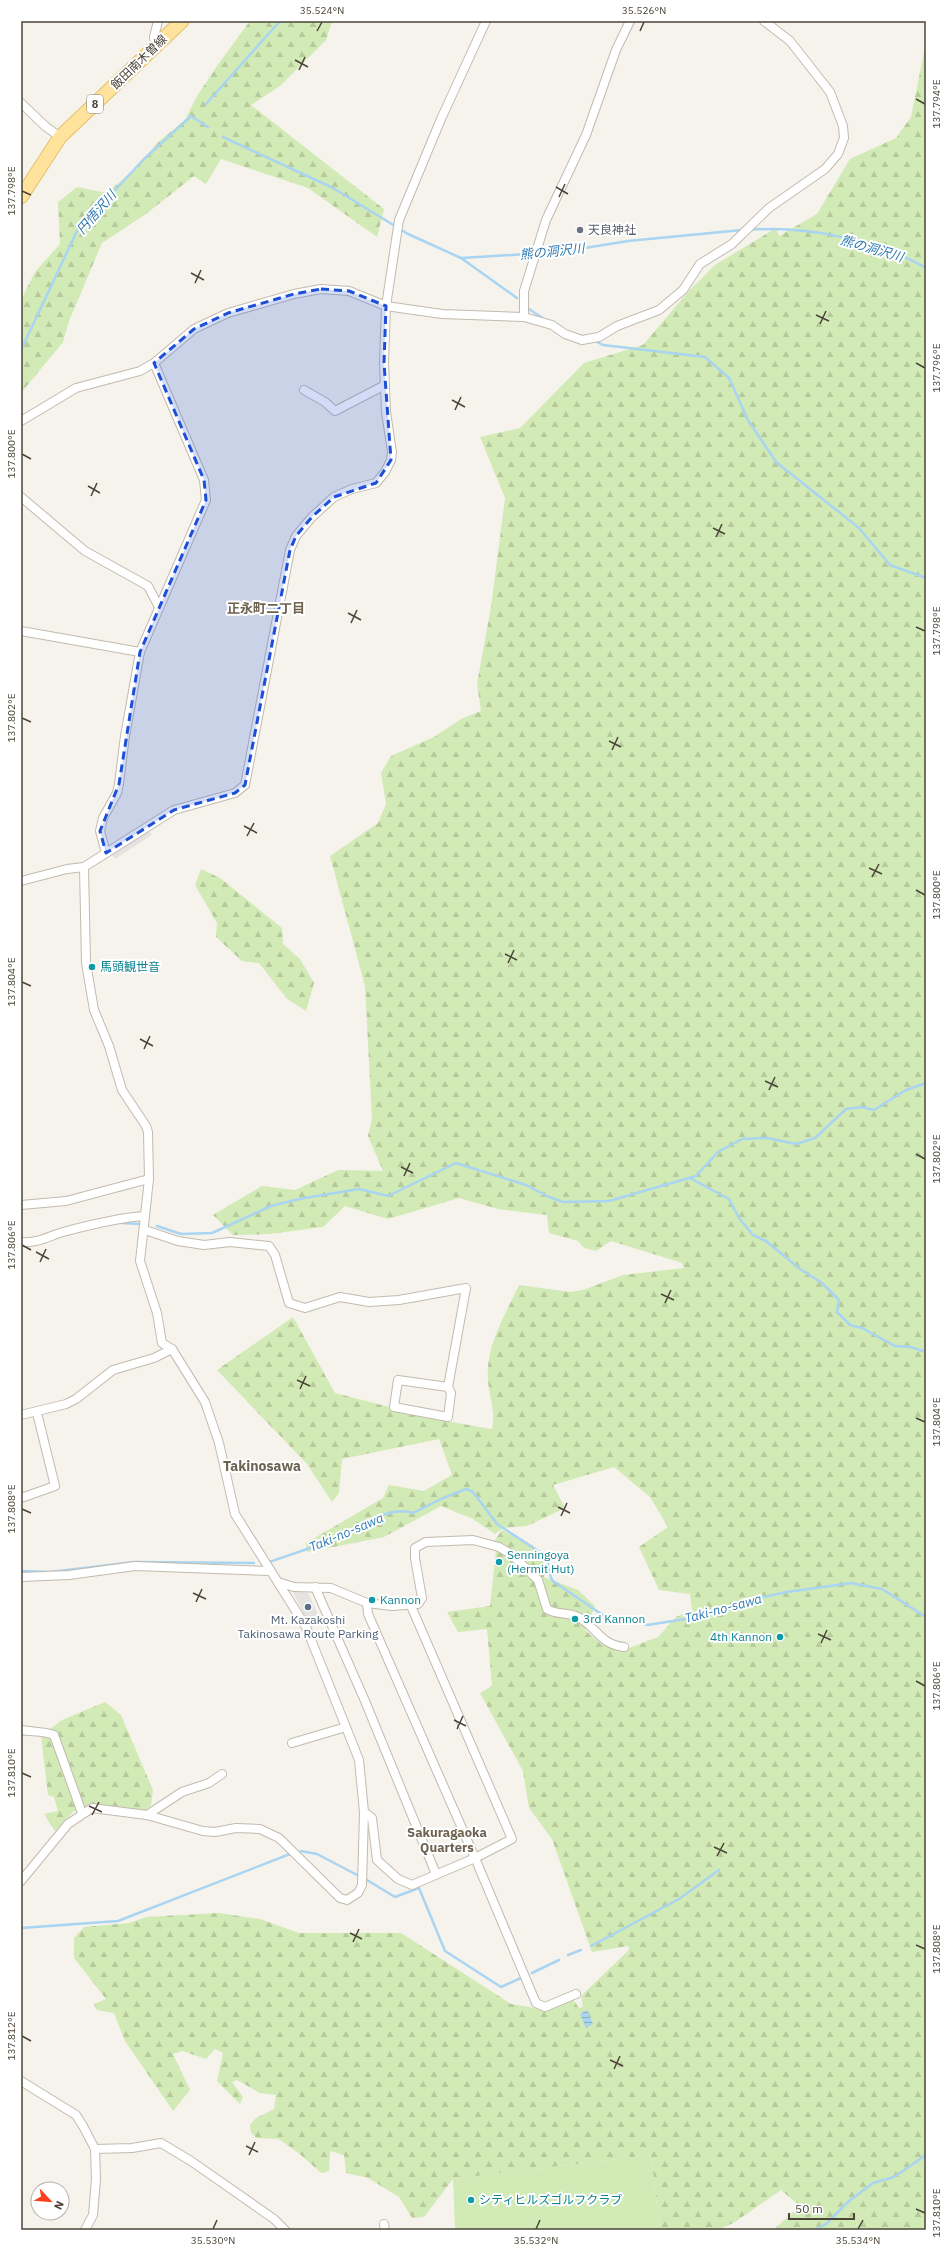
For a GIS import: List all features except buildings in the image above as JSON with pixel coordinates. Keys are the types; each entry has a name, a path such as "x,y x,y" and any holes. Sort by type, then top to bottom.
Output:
{"main road":[{"name":"飯田南木曽線","path":"21,197 60,137 182,21"}],"street":[{"path":"155,47 154,37 158,21"},
{"path":"21,882 67,869 84,867 174,810 235,793 245,785 290,550 296,536 312,517 334,497 352,489 376,483 385,472 391,460 392,452 386,412 385,385 386,306 399,220 441,119 486,21"},
{"path":"524,317 524,291 546,220 586,135 616,50 630,21"},
{"path":"21,421 76,388 140,371 154,362 194,329 228,313 294,294 321,289 349,291 386,306 442,314 524,317 552,325 565,334 582,340 599,337 617,326 659,310 683,290 700,264 714,254 726,249 744,234 769,208 832,162 844,138 843,126 830,92 790,42 764,21"},
{"path":"21,103 45,126 60,137"},
{"path":"106,853 100,831 103,818 116,794 119,784 125,736 140,652 206,500 204,480 154,362"},
{"path":"304,390 325,402 335,411 385,385"},
{"path":"21,497 85,552 148,586 159,607"},
{"path":"21,631 140,652"},
{"path":"21,1881 68,1824 82,1813 92,1808 147,1815 203,1831 215,1832 250,1828 268,1831 279,1838 334,1894 340,1898 347,1900 358,1893 362,1885 364,1812 360,1760 306,1627 278,1582 269,1571 235,1514 219,1443 206,1402 172,1349 162,1343 156,1313 140,1261 145,1230 144,1216 149,1179 150,1155 146,1126 122,1090 109,1046 94,1010 86,964 84,867"},
{"path":"21,1205 66,1201 149,1179"},
{"path":"21,1242 37,1241 116,1218 144,1216"},
{"path":"145,1230 178,1241 204,1245 230,1242 269,1246 275,1255 289,1303 305,1308 340,1297 369,1302 399,1300 466,1288 448,1387 451,1393 448,1417 394,1407 398,1380 448,1387"},
{"path":"21,1415 37,1413 66,1404 76,1399 113,1370 154,1358 172,1349"},
{"path":"21,1498 55,1486 37,1413"},
{"path":"278,1582 294,1587 331,1588 367,1604 411,1606 418,1604 422,1598 414,1558 415,1548 426,1542 481,1541 506,1550 534,1574 541,1584 547,1609 578,1617 605,1642 614,1646 624,1647"},
{"path":"21,1577 69,1575 135,1566 269,1571"},
{"path":"314,1587 436,1874"},
{"path":"367,1604 368,1614 475,1858 536,2003 545,2007 576,1994"},
{"path":"364,1812 372,1818 377,1860 398,1879 412,1885 475,1858 512,1839 411,1606"},
{"path":"292,1743 346,1727"},
{"path":"21,1730 35,1732 43,1731 54,1735 82,1813"},
{"path":"147,1815 182,1792 209,1783 222,1774"},
{"path":"21,2081 76,2115 95,2149 96,2179 93,2215 85,2230"},
{"path":"95,2149 132,2148 161,2143 191,2161 274,2219 285,2230"}],"highlighted area":[{"path":"321,289 349,291 386,306 384,363 391,460 376,483 334,497 312,517 296,536 290,550 245,785 235,793 174,810 106,853 100,831 119,784 140,652 206,500 204,480 154,363 194,329 228,313 294,294"}],"green space":[{"path":"250,21 332,21 326,40 280,86 251,105 384,209 377,237 308,188 221,159 206,184 194,176 146,214 102,243 69,321 63,342 21,393 21,300 35,272 60,244 58,202 77,187 107,193 137,167 158,142 185,120 197,96"},
{"path":"926,42 926,2230 773,2230 800,2206 781,2190 735,2222 718,2230 660,2230 651,2155 453,2179 424,2217 412,2218 399,2197 368,2178 346,2173 344,2155 330,2151 329,2171 321,2173 301,2155 279,2139 256,2138 251,2132 250,2125 256,2118 274,2109 276,2095 260,2093 237,2080 232,2082 243,2097 240,2104 217,2081 223,2053 215,2049 206,2059 182,2051 173,2054 190,2090 173,2111 125,2041 114,2013 97,2010 94,2004 106,1999 74,1958 74,1938 84,1927 129,1923 146,1917 218,1913 260,1919 299,1933 401,1933 511,2004 546,2010 573,1999 579,2008 583,2007 581,1996 629,1950 628,1946 592,1952 552,1839 529,1808 523,1771 480,1693 492,1686 487,1629 458,1632 447,1612 490,1606 496,1551 495,1540 502,1530 527,1542 539,1551 544,1566 544,1577 578,1590 595,1606 585,1630 601,1644 621,1651 658,1637 676,1617 692,1610 690,1594 659,1590 639,1547 668,1527 650,1497 614,1467 553,1485 565,1508 527,1526 503,1528 495,1534 473,1519 441,1506 384,1537 307,1552 306,1543 383,1498 389,1485 424,1491 452,1475 439,1439 342,1459 339,1493 332,1502 307,1464 217,1370 293,1317 335,1393 440,1420 492,1429 493,1411 488,1380 490,1355 493,1343 519,1285 570,1292 583,1290 623,1275 684,1268 682,1263 611,1241 596,1251 584,1248 578,1241 549,1233 547,1215 498,1209 459,1198 388,1219 345,1206 323,1227 270,1234 233,1235 213,1215 262,1186 295,1190 338,1170 383,1171 368,1136 372,1119 365,986 330,856 378,823 386,804 381,773 391,756 434,737 461,719 481,711 477,684 491,607 505,498 480,437 520,428 584,363 643,345 688,292 715,265 776,228 779,236 817,214 850,159 896,138 911,117"},
{"path":"201,869 220,878 282,928 283,944 300,959 314,983 306,1011 287,999 259,963 242,961 216,937 217,923 195,885"},
{"path":"105,1702 121,1715 153,1790 151,1805 145,1810 89,1804 73,1812 55,1831 44,1814 58,1811 54,1797 48,1795 41,1736 62,1720"},
{"path":"651,2155 660,2230 455,2230 453,2179"}],"shaded area":[{"path":"147,826 152,835 115,859 110,851"},
{"name":"Mt. Kazakoshi Takinosawa Route Parking","path":"292,1590 308,1593 321,1621 310,1626"}],"water":[{"path":"587,2010 593,2024 586,2028 580,2014"}],"waterway":[{"name":"円悟沢川","path":"206,104 280,21"},
{"name":"円悟沢川","path":"21,350 77,231 143,160 191,116 208,127"},
{"name":"熊の洞沢川","path":"223,137 333,188 408,234 461,258 560,252 628,241 742,230"},
{"name":"熊の洞沢川","path":"749,230 770,229 817,232 863,242 907,258 926,268"},
{"path":"461,258 517,298"},
{"path":"529,309 544,319"},
{"path":"595,341 603,345 705,357 729,378 748,420 776,462 859,528 890,565 926,578"},
{"path":"157,1226 181,1234 212,1233 271,1206 299,1199 359,1189 388,1196 456,1163 526,1185 549,1197 563,1202 609,1201 696,1176 718,1152 742,1139 767,1138 796,1144 815,1138 846,1109 862,1107 874,1110 906,1090 926,1083"},
{"path":"690,1178 729,1199 739,1218 753,1235 766,1241 800,1269 822,1283 839,1300 837,1312 850,1325 862,1328 895,1346 911,1347 926,1352"},
{"path":"122,1223 140,1224"},
{"name":"Taki-no-sawa","path":"269,1562 336,1538 383,1515 403,1511 413,1513 441,1499 466,1489 473,1492 497,1524 546,1556 553,1581 604,1616 648,1625 727,1610 744,1601 787,1592 851,1583 882,1589 926,1617"},
{"name":"Taki-no-sawa","path":"21,1571 50,1572 134,1562 254,1563"},
{"path":"301,1851 317,1854 359,1876"},
{"path":"21,1928 118,1921 290,1854"},
{"path":"591,1946 679,1899 719,1870"},
{"path":"367,1880 395,1897 419,1888 445,1951 501,1987 523,1977"},
{"path":"568,1955 581,1950"},
{"path":"532,1973 559,1960"},
{"path":"815,2230 826,2224 849,2201 873,2183 894,2177 926,2155"}],"place":[{"name":"天良神社","path":"580,230"},
{"name":"馬頭観世音","path":"92,967"},
{"name":"Senningoya (Hermit Hut)","path":"499,1562"},
{"name":"Kannon","path":"372,1600"},
{"name":"Mt. Kazakoshi Takinosawa Route Parking","path":"308,1607"},
{"name":"3rd Kannon","path":"575,1619"},
{"name":"4th Kannon","path":"780,1637"},
{"name":"シティヒルズゴルフクラブ","path":"471,2200"}],"district":[{"name":"正永町二丁目","path":"266,608"},
{"name":"Takinosawa","path":"262,1466"},
{"name":"Sakuragaoka Quarters","path":"447,1840"}]}
